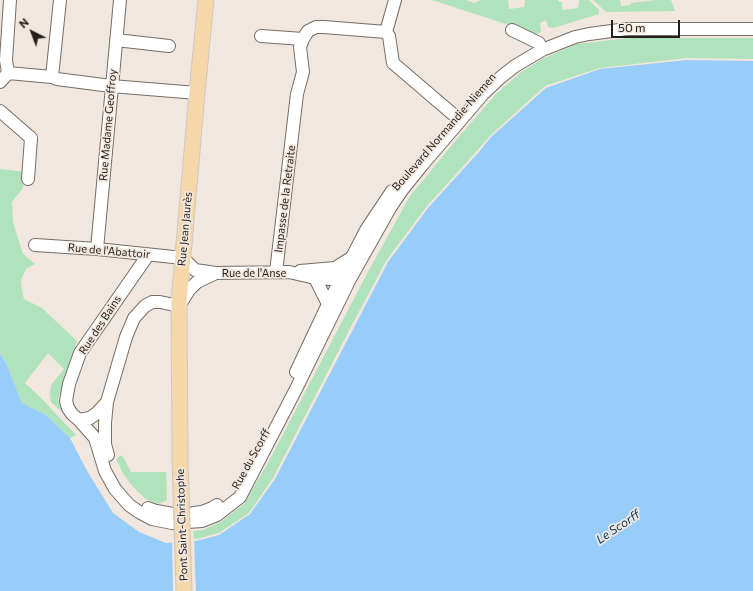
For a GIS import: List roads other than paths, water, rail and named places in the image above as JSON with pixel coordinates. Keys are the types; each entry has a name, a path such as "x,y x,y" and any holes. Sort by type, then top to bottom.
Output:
{"main road":[{"name":"Rue Jean Jaurès","path":"180,458 179,306 206,0"},
{"name":"Pont Saint-Christophe","path":"180,458 184,591"}],"street":[{"path":"10,0 4,78 52,77 56,79 111,86 197,93"},
{"path":"52,77 60,0"},
{"name":"Rue Madame Geoffroy","path":"97,249 120,0"},
{"path":"395,0 386,32 389,36 393,63 455,116"},
{"name":"Boulevard Normandie-Niemen","path":"342,297 345,280 352,258 366,230 382,204 486,80 511,60 538,43 560,34 601,23 626,21 753,22"},
{"name":"Boulevard Normandie-Niemen","path":"345,280 402,190 487,90 501,77 526,59 546,48 575,36 602,31 753,22"},
{"path":"262,36 303,39 308,31 316,27 386,32"},
{"path":"512,30 538,43"},
{"name":"Impasse de la Retraite","path":"276,272 297,94 303,72 300,47 303,39"},
{"path":"116,40 170,46"},
{"path":"0,111 32,138 28,179"},
{"name":"Rue de l'Abattoir","path":"35,245 97,249 183,258"},
{"name":"Rue des Bains","path":"97,443 95,438 68,408 66,401 69,384 80,353 148,255"},
{"name":"Rue de l'Anse","path":"183,258 195,270 216,273 289,272 315,278 345,280"},
{"path":"289,272 335,268 352,258"},
{"name":"Rue de l'Anse","path":"179,306 189,290 197,282 216,273"},
{"path":"315,278 328,304"},
{"name":"Rue du Scorff","path":"179,306 152,302 139,311 134,318 126,337 107,402 104,423 105,444 111,466 122,486 134,499 144,506 156,511 173,514 202,512 212,508 234,491 255,454 328,304 345,280"},
{"name":"Rue du Scorff","path":"97,443 105,471 116,489 129,505 139,512 152,519 172,523 202,521 217,515 240,497 342,297"},
{"path":"79,420 90,418 107,402"}],"water":[{"name":"Le Scorff","path":"687,60 753,61 753,591 0,591 0,353 7,365 22,403 46,415 70,438 86,469 113,513 139,532 166,543 196,541 219,535 250,514 275,479 388,262 428,208 491,137 546,88 600,69"}]}
